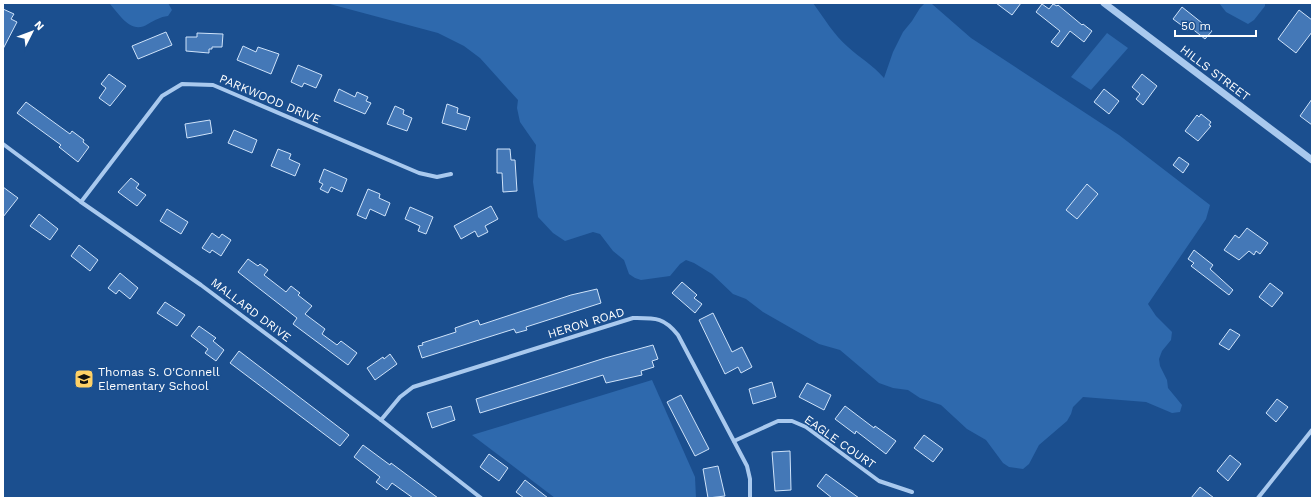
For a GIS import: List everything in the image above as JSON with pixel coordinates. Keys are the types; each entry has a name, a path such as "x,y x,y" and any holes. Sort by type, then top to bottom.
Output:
{"street":[{"name":"HILLS STREET","path":"1104,3 1312,160"},
{"name":"PARKWOOD DRIVE","path":"81,202 162,96 182,84 213,85 419,173 437,177 451,174"},
{"name":"MALLARD DRIVE","path":"3,144 81,202 202,285 381,420 481,498"},
{"name":"HERON ROAD","path":"381,420 400,397 413,387 633,318 654,318 669,323 678,335 747,466 750,479 750,498"},
{"name":"EAGLE COURT","path":"734,441 778,421 792,421 806,427 879,482 912,492"},
{"path":"1258,498 1312,430"}],"shaded area":[{"path":"109,3 168,3 172,10 168,16 162,17 142,27 136,27 126,22"},
{"path":"326,3 813,3 838,37 884,78 893,52 903,32 925,3 932,4 971,38 1119,135 1210,205 1206,219 1148,304 1156,316 1172,332 1171,340 1162,351 1159,359 1160,366 1167,380 1168,388 1182,405 1180,412 1172,413 1146,402 1083,397 1073,407 1067,421 1039,445 1029,464 1023,469 1009,467 1003,463 986,440 967,429 941,405 920,398 908,390 893,388 879,383 840,350 819,344 763,312 746,299 733,294 712,274 694,263 686,260 680,264 670,276 641,280 629,274 624,260 613,251 600,234 593,232 565,241 553,233 538,217 533,182 536,145 520,122 517,108 518,100 480,58 464,46 438,33"},
{"path":"1219,3 1265,3 1265,6 1254,20 1248,24 1226,12"},
{"path":"1107,33 1128,48 1091,90 1071,77"},
{"path":"652,380 695,477 696,498 555,498 472,435"}],"building":[{"path":"996,3 1021,3 1012,15"},
{"path":"1042,4 1049,9 1053,4 1058,5 1082,25 1083,24 1092,31 1084,42 1070,31 1058,47 1051,42 1060,31 1036,12"},
{"path":"1182,7 1212,31 1205,39 1190,27 1188,30 1173,19"},
{"path":"3,9 14,14 11,19 17,22 3,49"},
{"path":"1299,10 1312,20 1312,32 1296,53 1278,39"},
{"path":"166,32 172,45 138,59 132,46"},
{"path":"197,33 223,34 222,47 212,47 212,49 209,49 209,53 186,51 186,37 197,37"},
{"path":"243,46 256,52 258,47 279,54 271,74 237,60"},
{"path":"298,65 322,75 316,88 304,83 302,87 291,82"},
{"path":"109,74 126,86 110,106 99,98 106,88 101,84"},
{"path":"1142,74 1157,86 1143,105 1136,99 1140,94 1132,87"},
{"path":"339,89 355,97 357,92 368,97 366,101 371,103 365,114 334,101"},
{"path":"1104,89 1119,101 1109,114 1094,102"},
{"path":"1312,99 1312,125 1300,116"},
{"path":"26,102 70,134 72,131 84,140 83,142 89,147 78,162 59,147 61,145 17,113"},
{"path":"447,104 458,108 457,113 470,117 466,130 442,123"},
{"path":"395,106 404,110 403,114 412,118 407,131 387,124"},
{"path":"1201,114 1211,122 1209,125 1211,126 1198,141 1185,131 1197,115 1199,117"},
{"path":"210,120 212,133 187,138 185,124"},
{"path":"234,130 257,140 252,153 228,143"},
{"path":"278,149 291,154 289,159 300,164 295,176 271,166"},
{"path":"497,149 510,149 511,160 515,160 517,191 503,192 502,173 497,173"},
{"path":"1179,157 1189,164 1183,173 1173,165"},
{"path":"324,169 347,179 342,192 331,187 328,193 320,189 323,184 319,182"},
{"path":"131,178 139,184 136,188 146,195 137,206 118,192"},
{"path":"1087,184 1098,194 1077,219 1066,210"},
{"path":"3,187 18,198 3,217"},
{"path":"368,189 380,194 379,198 390,203 385,216 370,209 366,219 357,215"},
{"path":"491,206 498,219 485,226 488,232 478,237 475,231 461,239 454,226"},
{"path":"410,207 433,217 426,234 418,231 420,226 405,219"},
{"path":"167,209 188,222 181,234 160,221"},
{"path":"39,214 58,229 50,240 30,226"},
{"path":"1247,228 1268,243 1260,254 1256,251 1254,255 1249,251 1239,260 1224,250 1235,235 1239,238"},
{"path":"212,233 219,238 222,234 231,240 221,256 212,250 210,253 202,248"},
{"path":"79,245 98,260 90,271 71,256"},
{"path":"1194,250 1213,265 1210,269 1233,290 1229,295 1191,266 1194,263 1188,259"},
{"path":"248,259 258,266 260,264 268,270 264,275 286,292 291,286 300,293 298,295 312,306 305,314 325,329 322,334 337,345 341,341 357,353 348,365 293,324 297,318 238,272"},
{"path":"120,273 138,288 130,299 119,290 116,294 108,288"},
{"path":"682,282 697,295 694,298 702,304 695,313 672,293"},
{"path":"1270,283 1283,293 1272,307 1259,297"},
{"path":"597,289 601,303 526,327 527,330 516,333 514,329 422,358 418,346 423,345 422,343 456,332 455,328 478,320 480,325 571,295"},
{"path":"165,302 185,315 177,326 157,313"},
{"path":"713,313 732,352 742,347 752,367 741,373 738,367 725,374 699,320"},
{"path":"199,326 216,338 213,341 224,350 216,361 205,353 208,349 191,336"},
{"path":"1230,329 1240,335 1229,350 1219,344"},
{"path":"653,345 658,359 652,361 654,367 641,371 642,375 606,383 603,375 480,413 476,399 605,358"},
{"path":"239,351 349,435 340,446 230,363"},
{"path":"390,354 397,364 375,380 367,368"},
{"path":"772,382 776,397 753,404 749,389"},
{"path":"807,383 831,395 824,410 799,397"},
{"path":"681,395 709,449 695,456 667,402"},
{"path":"1277,399 1288,407 1276,422 1266,413"},
{"path":"451,406 455,420 432,428 427,413"},
{"path":"845,406 874,428 875,426 896,441 886,454 856,431 855,434 835,419"},
{"path":"924,435 943,449 933,462 914,448"},
{"path":"363,445 390,465 391,463 438,498 413,498 392,483 387,490 376,482 380,477 354,457"},
{"path":"790,451 791,490 775,491 772,452"},
{"path":"489,454 508,468 499,481 480,467"},
{"path":"1230,455 1241,464 1228,481 1217,471"},
{"path":"718,466 725,496 708,498 703,469"},
{"path":"826,474 859,498 832,498 817,486"},
{"path":"525,480 548,498 524,498 516,492"},
{"path":"1200,487 1214,498 1191,498"}],"place":[{"name":"Thomas S. O'Connell Elementary School","path":"84,379"}]}
